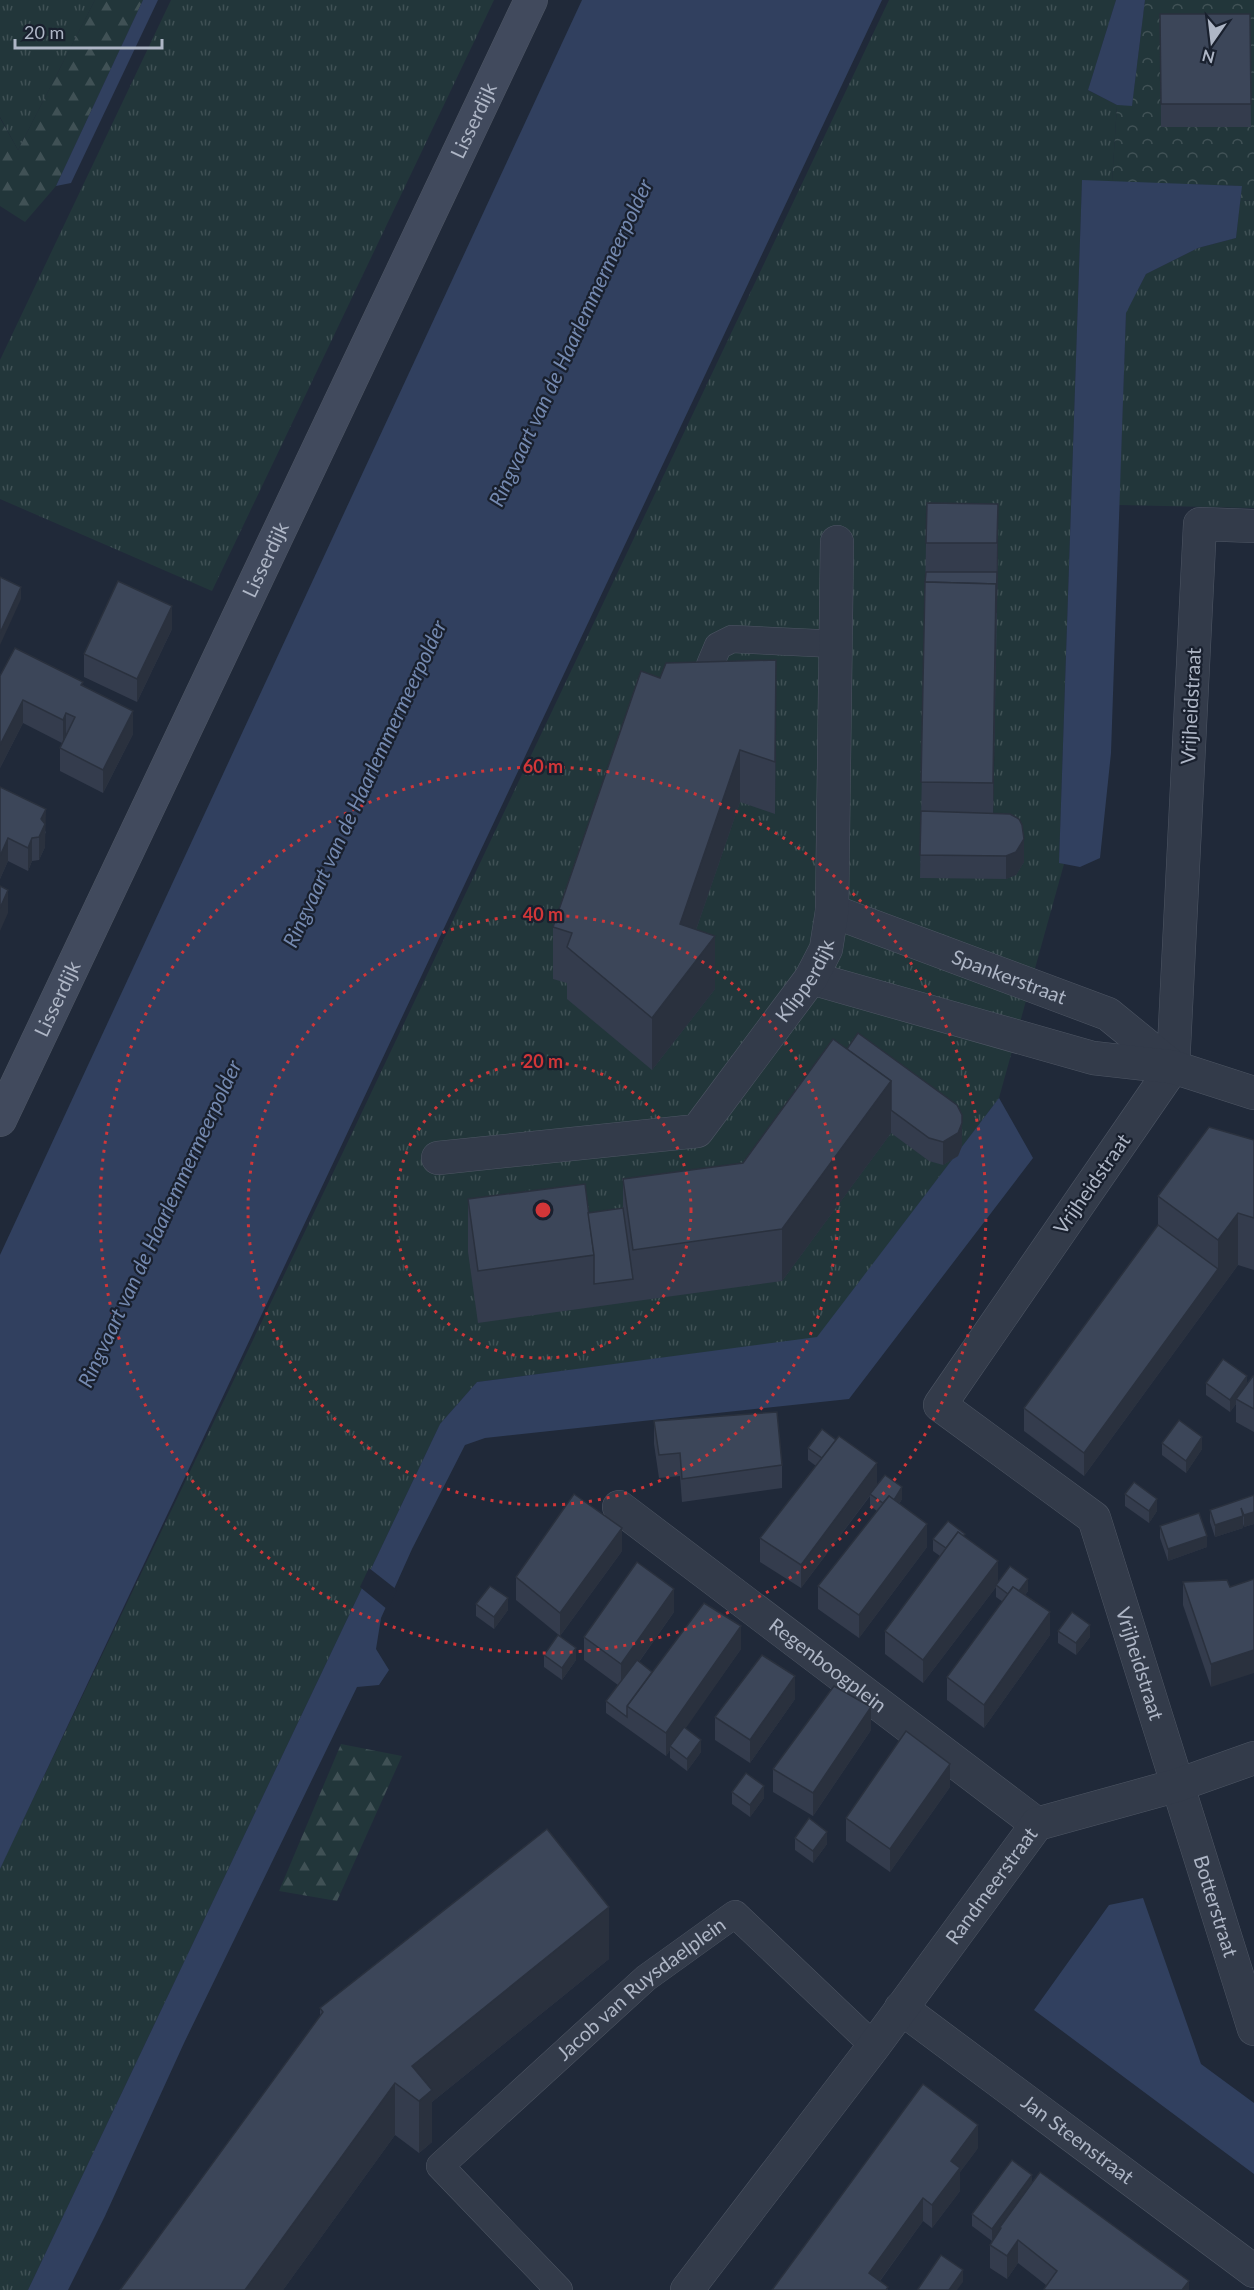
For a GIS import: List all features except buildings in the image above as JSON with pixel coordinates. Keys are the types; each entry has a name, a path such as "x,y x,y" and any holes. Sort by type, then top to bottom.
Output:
{"street":[{"name":"Lisserdijk","path":"0,1120 531,0"},
{"name":"Vrijheidstraat","path":"1178,1785 1094,1518 940,1406 1173,1067 1200,524 1254,526"},
{"name":"Klipperdijk","path":"438,1158 697,1131 811,978 826,949 832,911 837,542"},
{"name":"Spankerstraat","path":"832,911 1108,1014 1173,1067"},
{"name":"Spankerstraat","path":"811,978 1093,1058 1173,1067 1254,1093"},
{"name":"Regenboogplein","path":"619,1507 1037,1824"},
{"name":"Randmeerstraat","path":"874,2046 1037,1824 1178,1785 1254,1758"},
{"name":"Botterstraat","path":"1178,1785 1254,2029"},
{"name":"Jan Steenstraat","path":"901,2008 1254,2271"},
{"path":"687,2290 874,2046"}],"lane":[{"path":"711,714 710,665 718,646 732,639 836,644"},
{"name":"Jacob van Ruysdaelplein","path":"559,2290 440,2166 645,1978 735,1914 874,2046"}],"green space":[{"path":"0,0 95,0 18,150 0,117"},
{"path":"95,0 143,0 56,186 25,222 0,206 0,118 18,150"},
{"path":"171,0 494,0 212,591 0,499 0,360"},
{"path":"889,0 1116,0 1088,90 1117,105 1112,182 1082,181 1059,862 1064,864 999,1098 817,1338 477,1382 440,1424 28,2290 0,2290 0,1868 344,1150"},
{"path":"1145,0 1254,0 1254,201 1240,200 1241,186 1112,182 1117,105 1132,105"},
{"path":"1240,200 1254,201 1254,508 1119,505 1126,312 1146,274 1198,248 1236,238"},
{"path":"341,1744 402,1756 337,1901 279,1891"}],"water":[{"path":"143,0 158,0 71,183 56,186"},
{"name":"Ringvaart van de Haarlemmermeerpolder","path":"582,0 882,0 0,1869 0,1255"},
{"path":"1116,0 1145,0 1132,106 1117,105 1088,90"},
{"path":"1082,180 1242,186 1236,238 1198,248 1146,274 1126,313 1111,753 1100,858 1080,867 1059,863"},
{"path":"999,1098 1033,1158 849,1399 485,1438 465,1445 412,1549 381,1618 376,1649 389,1670 379,1685 357,1687 184,2043 105,2216 68,2290 28,2290 440,1424 477,1382 817,1337"},
{"path":"1143,1898 1201,2064 1254,2103 1254,2174 1034,2010 1109,1905"}],"pier":[{"path":"369,1568 397,1590 388,1610 360,1587"}]}
